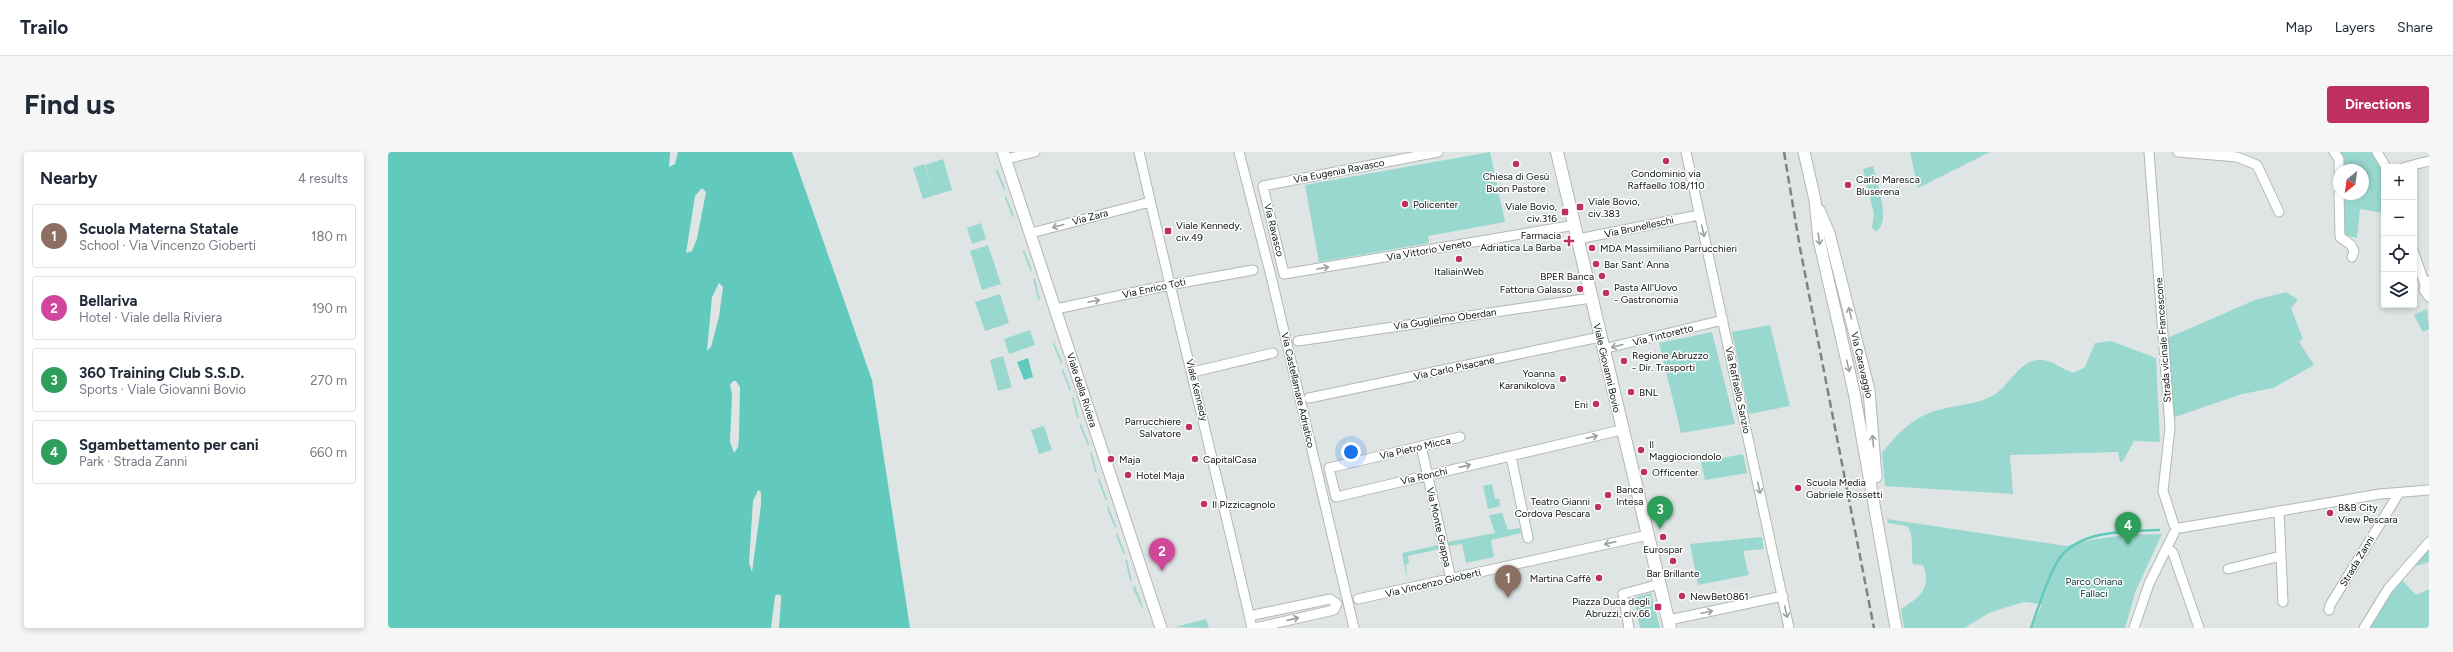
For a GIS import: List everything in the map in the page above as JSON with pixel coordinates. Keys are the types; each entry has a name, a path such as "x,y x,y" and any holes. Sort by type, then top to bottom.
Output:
{"main road":[{"name":"Viale Giovanni Bovio","path":"1557,152 1621,430 1670,624"}],"street":[{"path":"1005,156 1034,152"},
{"name":"Viale Kennedy","path":"1139,152 1169,285 1193,372 1252,628"},
{"name":"Via Castellamare Adriatico","path":"1239,152 1271,276 1354,628"},
{"name":"Via Eugenia Ravasco","path":"1263,186 1438,152"},
{"name":"Via Raffaello Sanzio","path":"1686,152 1790,628"},
{"name":"Via Caravaggio","path":"1804,152 1815,200 1819,240 1854,392 1881,535 1896,628"},
{"name":"Strada vicinale Francescone","path":"2148,152 2170,427 2163,491 2176,529"},
{"path":"2178,152 2237,157 2257,165 2279,212"},
{"path":"2334,152 2339,159 2339,164"},
{"path":"2377,152 2384,164"},
{"name":"Viale della Riviera","path":"1005,156 1161,628"},
{"path":"2417,164 2429,161"},
{"name":"Via Ravasco","path":"1263,186 1284,274"},
{"name":"Via Caravaggio","path":"1815,200 1829,233 1869,390 1881,535"},
{"path":"2339,200 2340,237 2351,245 2354,252 2352,258"},
{"name":"Via Zara","path":"1031,233 1150,202"},
{"name":"Via Brunelleschi","path":"1578,240 1699,215"},
{"name":"Via Vittorio Veneto","path":"1284,274 1574,225"},
{"path":"2417,260 2427,283 2424,292 2429,297"},
{"name":"Via Enrico Toti","path":"1056,310 1169,285 1253,270"},
{"name":"Via Guglielmo Oberdan","path":"1298,341 1591,298"},
{"name":"Via Tintoretto","path":"1601,343 1723,320"},
{"name":"Via Carlo Pisacane","path":"1309,398 1601,343"},
{"path":"1193,372 1273,353"},
{"name":"Via Ronchi","path":"1336,497 1621,430"},
{"name":"Via Pietro Micca","path":"1336,497 1330,468 1460,437"},
{"name":"Via Monte Grappa","path":"1421,446 1451,579"},
{"path":"1511,456 1528,538"},
{"path":"2134,628 2149,584 2176,529 2279,511 2429,490"},
{"name":"Strada Zanni","path":"2329,610 2330,605 2399,493"},
{"path":"2279,511 2283,602"},
{"name":"Via Vincenzo Gioberti","path":"1358,599 1648,535"},
{"path":"2364,628 2388,590 2429,542"},
{"path":"2167,547 2173,553 2199,628"},
{"path":"2228,569 2281,556"},
{"path":"1630,628 1623,594 1660,584"},
{"path":"1670,624 1783,596"},
{"path":"1249,616 1330,599 1337,604 1334,610 1255,628"}],"green space":[{"name":"Policenter","path":"1490,152 1505,222 1428,236 1429,243 1319,262 1305,185"},
{"path":"1910,152 1990,152 1918,188"},
{"path":"2341,152 2373,152 2381,166 2381,212 2360,209 2357,238 2340,234 2339,200 2369,200 2369,164 2340,164"},
{"path":"943,159 952,190 923,199 913,168 924,164 932,187 925,165"},
{"path":"1873,166 1883,211 1881,226 1876,231 1872,228 1874,214 1863,169"},
{"path":"997,169 1005,188 1004,190 996,171"},
{"path":"1006,196 1014,216 1013,218 1005,198"},
{"path":"981,223 986,239 972,244 967,228"},
{"path":"988,245 1001,284 982,290 970,251"},
{"path":"1024,250 1032,270 1031,272 1023,252"},
{"path":"1033,278 1035,279 1040,300 1038,299"},
{"path":"2286,292 2298,300 2291,308 2303,339 2299,342 2314,365 2273,388 2242,394 2172,418 2163,340 2255,300"},
{"path":"1000,294 1009,323 985,331 975,302"},
{"path":"2427,309 2429,329 2423,332 2414,315"},
{"path":"1770,325 1790,406 1749,414 1732,332"},
{"path":"1030,330 1035,345 1009,354 1004,339"},
{"path":"1712,332 1735,424 1681,433 1659,343"},
{"path":"2111,341 2156,358 2160,442 2134,441 2123,461 2120,462 2118,452 2010,455 2013,494 1885,486 1882,453 1912,422 1929,413 1977,402 1992,396 2003,387 2018,370 2030,362 2042,360 2051,362 2073,373 2085,367 2095,343"},
{"path":"1054,342 1062,362 1061,364 1053,344"},
{"path":"1003,356 1012,387 998,391 990,360"},
{"path":"1063,369 1071,389 1070,391 1062,371"},
{"path":"1072,397 1074,398 1079,419 1077,418"},
{"path":"1081,424 1089,444 1088,446 1080,426"},
{"path":"1044,426 1052,450 1039,454 1031,430"},
{"path":"1090,452 1092,453 1097,473 1095,472"},
{"path":"1743,454 1747,473 1705,480 1701,462"},
{"path":"1099,478 1107,499 1106,501 1098,480"},
{"path":"1492,484 1495,499 1499,499 1500,506 1488,509 1483,486"},
{"path":"1108,506 1116,526 1115,528 1107,508"},
{"path":"1502,513 1508,530 1520,528 1521,533 1491,540 1494,557 1466,563 1462,544 1449,546 1448,542 1495,533 1489,515"},
{"name":"Parco Oriana Fallaci","path":"1887,519 2066,546 2090,540 2114,537 2162,534 2136,590 2125,628 2032,628 2042,604 2024,602 1991,612 1964,628 1904,628 1901,609 1919,596 1925,586 1925,573 1923,565 1913,564 1912,540 1907,526 1888,523"},
{"path":"1117,533 1125,553 1124,555 1116,535"},
{"path":"1762,537 1764,549 1743,551 1749,575 1698,585 1690,544"},
{"path":"1439,545 1440,549 1408,556 1409,563 1406,564 1407,578 1402,553"},
{"path":"2429,545 2429,562 2413,567"},
{"path":"1125,559 1127,560 1132,581 1130,580"},
{"path":"2399,577 2416,595 2429,589 2429,628 2364,628"},
{"path":"1135,586 1143,607 1142,608 1133,588"},
{"path":"1651,593 1660,628 1640,628 1634,598"},
{"path":"1206,619 1209,628 1175,627"}],"shaded area":[{"path":"388,152 792,152 872,380 910,628 388,628"},
{"path":"1028,358 1033,377 1024,380 1017,362"}],"pier":[{"path":"670,152 678,152 675,164 669,167"},
{"path":"702,188 706,192 697,239 692,251 686,253 695,196"},
{"path":"719,283 723,287 719,317 711,347 707,351 712,297"},
{"path":"733,381 736,381 740,387 739,437 738,447 734,453 730,442 732,394 730,385"},
{"path":"758,490 761,492 761,505 752,572 749,563 753,501"},
{"path":"778,594 781,596 779,628 771,628 775,596"}],"waterway":[{"path":"2031,628 2051,574 2059,559 2068,549 2091,537 2105,534 2159,530"}],"railway":[{"path":"1784,152 1800,248 1874,628"}],"place":[{"name":"Condominio via Raffaello 108/110","path":"1666,161"},
{"name":"Chiesa di Gesù Buon Pastore","path":"1516,164"},
{"name":"Carlo Maresca Bluserena","path":"1848,185"},
{"name":"Policenter","path":"1405,204"},
{"name":"Viale Bovio, civ.383","path":"1580,207"},
{"name":"Viale Bovio, civ.316","path":"1565,212"},
{"name":"Viale Kennedy, civ.49","path":"1168,231"},
{"name":"Farmacia Adriatica La Barba","path":"1569,241"},
{"name":"MDA Massimiliano Parrucchieri","path":"1592,248"},
{"name":"ItaliainWeb","path":"1459,259"},
{"name":"Bar Sant' Anna","path":"1596,264"},
{"name":"BPER Banca","path":"1602,276"},
{"name":"Fattoria Galasso","path":"1580,289"},
{"name":"Pasta All'Uovo - Gastronomia","path":"1606,293"},
{"name":"Regione Abruzzo - Dir. Trasporti","path":"1624,361"},
{"name":"Yoanna Karanikolova","path":"1563,379"},
{"name":"BNL","path":"1631,392"},
{"name":"Eni","path":"1596,404"},
{"name":"Parrucchiere Salvatore","path":"1189,427"},
{"name":"Il Maggiociondolo","path":"1641,450"},
{"name":"Maja","path":"1111,459"},
{"name":"CapitalCasa","path":"1195,459"},
{"name":"Officenter","path":"1644,472"},
{"name":"Hotel Maja","path":"1128,475"},
{"name":"Scuola Media Gabriele Rossetti","path":"1798,488"},
{"name":"Banca Intesa","path":"1608,495"},
{"name":"Il Pizzicagnolo","path":"1204,504"},
{"name":"Teatro Gianni Cordova Pescara","path":"1598,507"},
{"name":"B&B City View Pescara","path":"2330,513"},
{"name":"360 Training Club S.S.D.","path":"1660,529"},
{"name":"Eurospar","path":"1663,537"},
{"name":"Sgambettamento per cani","path":"2128,545"},
{"name":"Bar Brillante","path":"1673,561"},
{"name":"Bellariva","path":"1162,571"},
{"name":"Martina Caffè","path":"1599,578"},
{"name":"NewBet0861","path":"1682,596"},
{"name":"Scuola Materna Statale","path":"1508,598"},
{"name":"Piazza Duca degli Abruzzi, civ.66","path":"1658,607"}]}
